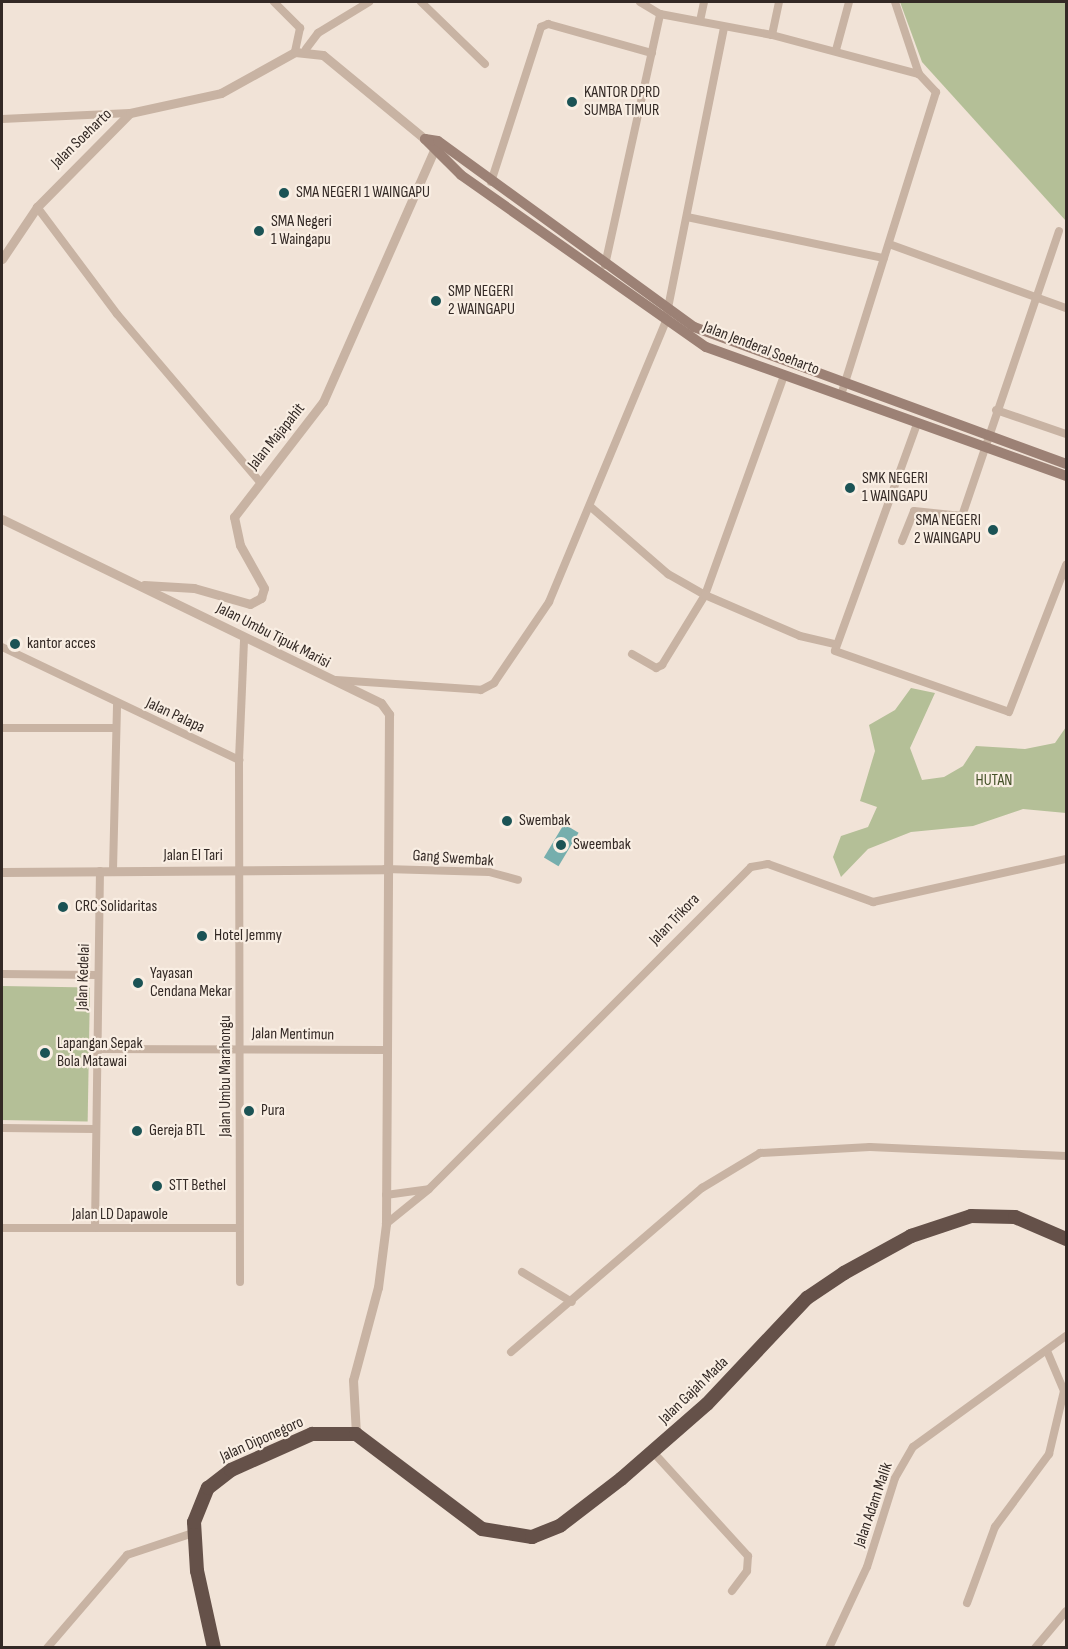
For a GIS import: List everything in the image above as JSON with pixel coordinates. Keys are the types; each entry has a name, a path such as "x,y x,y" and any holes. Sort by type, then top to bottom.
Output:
{"highway":[{"name":"Jalan Gajah Mada","path":"356,1434 482,1529 504,1537 532,1537 561,1525 653,1452 807,1298 910,1236 984,1215 1015,1217 1065,1236"},
{"name":"Jalan Diponegoro","path":"214,1647 193,1533 199,1503 222,1475 312,1434 356,1434"}],"main road":[{"name":"Jalan Jenderal Soeharto","path":"424,139 438,141 491,182 607,259 668,309 694,327 843,384 1066,476"},
{"name":"Jalan Jenderal Soeharto","path":"424,139 431,150 603,271 665,323 706,346 917,424 1066,464"}],"street":[{"path":"274,2 300,28 295,52 306,50 318,33 360,4 369,2"},
{"path":"421,2 485,64"},
{"path":"639,2 660,14 772,35 836,50 920,74"},
{"path":"700,21 704,2"},
{"path":"772,35 778,2"},
{"path":"836,50 849,2"},
{"path":"841,396 936,92 920,74 895,2"},
{"path":"603,271 660,14"},
{"path":"491,182 541,27 548,24 652,53"},
{"path":"324,679 466,693 494,683 549,602 592,508 665,323 724,27"},
{"name":"Jalan Jenderal Soeharto","path":"306,50 330,60 424,139"},
{"name":"Jalan Soeharto","path":"2,259 37,207 130,113 221,93 295,52"},
{"path":"2,119 130,113"},
{"name":"Jalan Majapahit","path":"139,584 257,602 264,588 233,522 238,506 299,438 327,394 431,150 438,141"},
{"path":"37,207 117,314 260,482"},
{"path":"687,217 884,258"},
{"path":"902,541 914,511 962,516 985,441 1059,231"},
{"path":"889,244 1066,308"},
{"path":"632,654 656,668 662,665 705,595 784,375"},
{"path":"996,410 1066,434"},
{"path":"917,424 835,651 1009,712 1066,565"},
{"path":"592,508 668,574 705,595 800,636 836,644"},
{"name":"Jalan Umbu Tipuk Marisi","path":"2,519 139,584 324,679 381,703 389,714 383,1050 386,1224 378,1287 353,1380 356,1434"},
{"path":"241,871 239,760 244,639"},
{"name":"Jalan Palapa","path":"2,647 239,760"},
{"path":"113,870 114,728 117,703"},
{"path":"2,728 114,728"},
{"name":"Jalan Trikora","path":"386,1224 429,1190 668,947 751,867 768,864 873,902 1066,859"},
{"name":"Jalan El Tari","path":"2,872 385,868"},
{"name":"Gang Swembak","path":"385,868 489,872 518,880"},
{"name":"Jalan Kedelai","path":"95,1228 95,1049 100,871"},
{"name":"Jalan Umbu Marahongu","path":"240,1282 241,871"},
{"path":"660,943 668,947"},
{"path":"2,974 97,975"},
{"name":"Jalan Mentimun","path":"95,1049 240,1047 383,1050"},
{"path":"2,1128 94,1129"},
{"path":"511,1352 572,1302 702,1188 760,1153 870,1147 1066,1156"},
{"path":"386,1195 429,1190"},
{"name":"Jalan LD Dapawole","path":"2,1228 239,1227"},
{"path":"522,1272 572,1302"},
{"name":"Jalan Adam Malik","path":"829,1647 867,1567 894,1478 907,1455 972,1400 1066,1336"},
{"path":"967,1603 995,1527 1049,1454 1064,1402 1047,1351"},
{"path":"653,1452 748,1556 747,1571 732,1592"},
{"path":"47,1647 127,1555 193,1533"},
{"path":"1035,1647 1066,1611"}],"green space":[{"path":"900,2 1066,2 1066,221 922,62"},
{"name":"HUTAN","path":"911,688 935,693 910,748 922,780 944,777 963,766 976,746 1025,749 1055,743 1066,727 1066,813 1023,809 973,826 911,832 868,849 841,877 833,857 841,836 868,827 877,807 860,801 875,751 869,725 895,710"},
{"name":"Lapangan Sepak Bola Matawai","path":"2,986 90,988 88,1122 2,1120"}],"water":[{"name":"Sweembak","path":"564,824 579,833 558,866 544,857"}],"place":[{"name":"KANTOR DPRD SUMBA TIMUR","path":"572,102"},
{"name":"SMA NEGERI 1 WAINGAPU","path":"284,193"},
{"name":"SMA Negeri 1 Waingapu","path":"259,231"},
{"name":"SMP NEGERI 2 WAINGAPU","path":"436,301"},
{"name":"SMK NEGERI 1 WAINGAPU","path":"850,488"},
{"name":"SMA NEGERI 2 WAINGAPU","path":"993,530"},
{"name":"kantor acces","path":"15,644"},
{"name":"Swembak","path":"507,821"},
{"name":"Sweembak","path":"561,845"},
{"name":"CRC Solidaritas","path":"63,907"},
{"name":"Hotel Jemmy","path":"202,936"},
{"name":"Yayasan Cendana Mekar","path":"138,983"},
{"name":"Lapangan Sepak Bola Matawai","path":"45,1053"},
{"name":"Pura","path":"249,1111"},
{"name":"Gereja BTL","path":"137,1131"},
{"name":"STT Bethel","path":"157,1186"}]}
